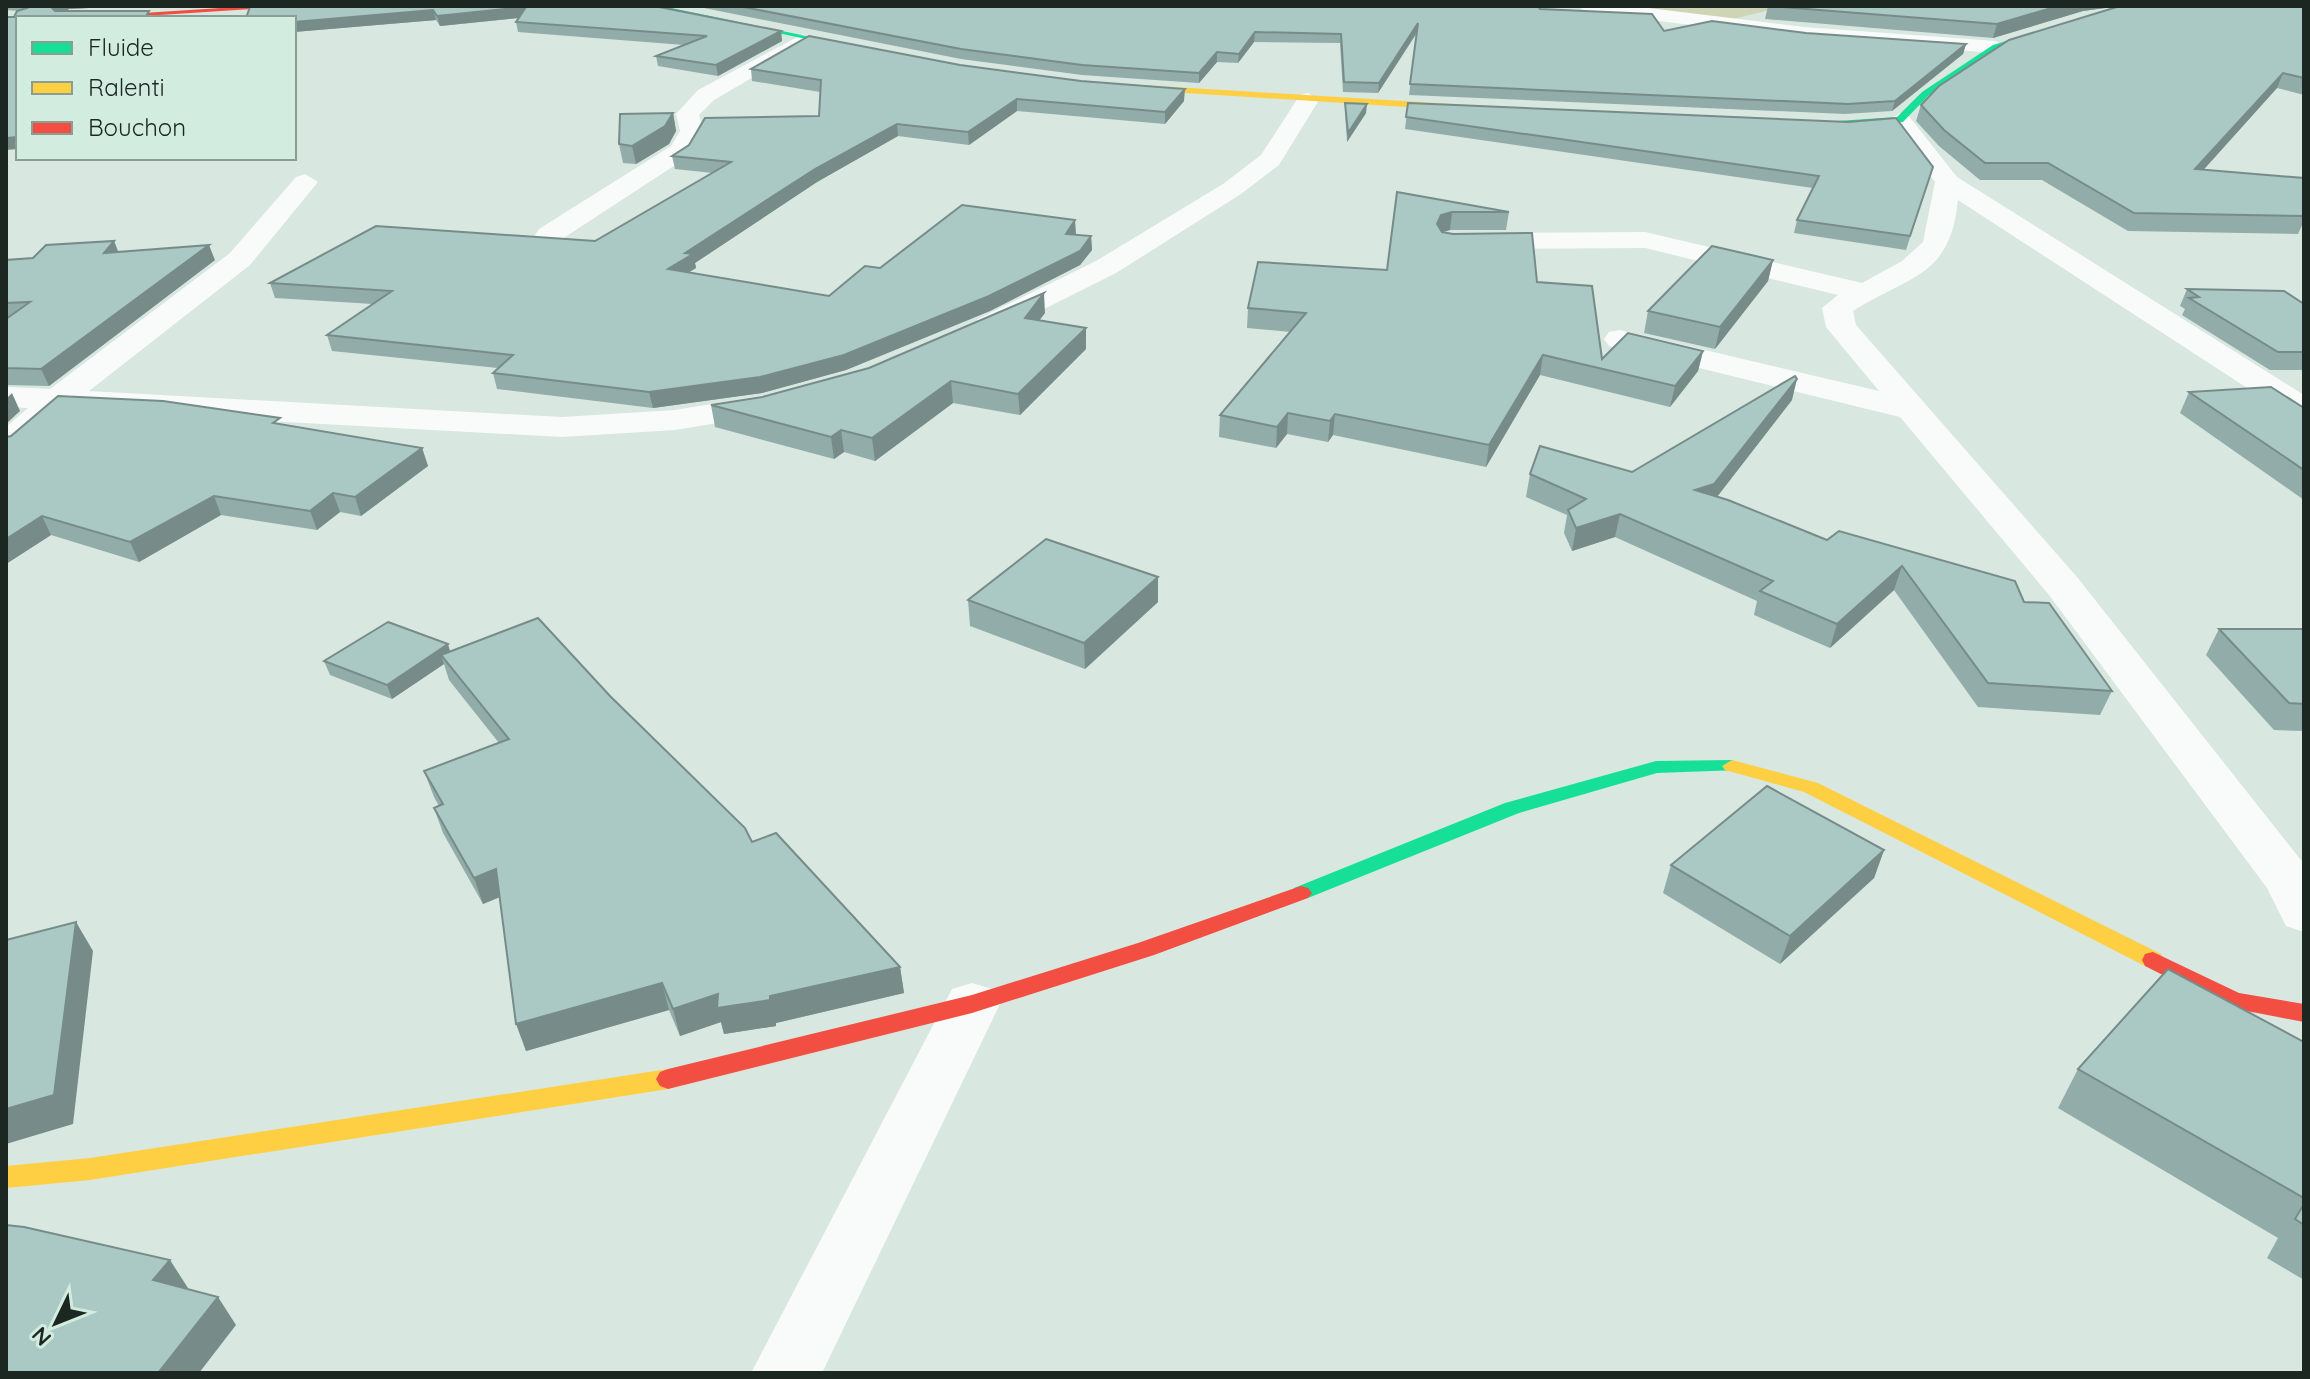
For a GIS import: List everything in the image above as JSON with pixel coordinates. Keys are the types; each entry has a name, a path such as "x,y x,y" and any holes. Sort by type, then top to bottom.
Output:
{"street":[{"path":"162,16 295,6"},
{"path":"651,6 883,53"},
{"path":"1586,6 1790,32 1996,47"},
{"path":"1813,123 1878,124 1900,120 1925,94 1996,47 2129,6"},
{"path":"549,235 680,151 692,131 687,114 706,95 806,38"},
{"path":"1112,86 1492,109"},
{"path":"961,337 1106,267 1232,189 1270,160 1308,100"},
{"path":"1900,120 1948,182 2304,410"},
{"path":"6,445 57,400 240,259 305,182"},
{"path":"1948,182 1941,234 1930,252 1912,268 1860,291 1837,308 1841,327 2063,586 2290,882 2304,913"},
{"path":"1451,241 1645,240 1860,291"},
{"path":"1620,339 1910,409"},
{"path":"6,397 562,427 675,420 765,406 805,395"},
{"path":"6,1177 90,1169 648,1084 972,1004 1146,949 1314,888 1512,808 1656,767 1732,766 1811,787 2234,1001 2304,1013"},
{"path":"786,1373 972,1004"}],"green space":[{"path":"1617,6 1786,6 1733,19"}],"building":[{"path":"25,6 55,6 52,8 55,11 149,11 146,16 16,16 16,137 6,138 6,17 14,17 17,11 27,8"},
{"path":"654,6 781,31 716,65 656,56 707,36 516,22 526,7 437,16 433,10 296,22 296,16 247,16 250,7"},
{"path":"738,6 1538,6 1540,9 1652,14 1664,31 1712,21 1806,33 1966,44 1895,101 1848,104 1410,84 1418,23 1379,83 1344,82 1341,34 1255,32 1239,54 1217,52 1199,73 1082,65 961,49"},
{"path":"1770,6 2058,6 1997,24"},
{"path":"2120,6 2304,6 2304,78 2283,73 2195,169 2304,178 2304,216 2134,213 2048,163 1985,163 1944,130 1921,105 1939,86 2009,40"},
{"path":"809,36 960,65 1081,81 1185,89 1165,112 1017,99 968,132 897,124 815,169 685,253 693,254 668,269 829,296 865,266 880,268 962,205 1075,220 1066,234 1091,236 1080,251 989,296 844,355 760,377 649,392 493,373 513,355 327,335 392,291 270,283 376,226 595,241 731,162 672,156 689,145 705,118 819,116 821,80 751,69"},
{"path":"1345,103 1367,104 1348,133"},
{"path":"1408,103 1848,122 1896,118 1933,167 1910,236 1797,220 1819,176 1406,117"},
{"path":"673,113 665,126 632,146 619,144 620,114"},
{"path":"1397,192 1509,212 1452,212 1441,215 1437,224 1442,232 1453,234 1532,233 1537,282 1592,286 1602,359 1628,333 1703,351 1675,386 1543,355 1489,445 1335,414 1330,421 1288,413 1277,427 1220,415 1306,313 1248,308 1258,262 1387,270"},
{"path":"114,241 104,253 209,245 41,369 6,368 6,319 30,302 6,303 6,260 33,258 46,245"},
{"path":"1712,246 1773,260 1720,327 1648,311"},
{"path":"2187,289 2284,291 2304,304 2304,352 2278,352 2189,298 2199,297"},
{"path":"1044,293 1025,318 1086,328 1018,394 951,381 872,438 841,430 831,437 711,405 762,397 869,368"},
{"path":"1795,376 1797,379 1714,484 1695,490 1827,540 1839,531 2015,581 2024,602 2049,603 2112,691 1988,683 1902,566 1837,624 1760,591 1773,581 1620,514 1576,528 1568,510 1586,499 1530,474 1540,446 1632,472"},
{"path":"2271,387 2304,408 2304,470 2189,392"},
{"path":"58,396 163,401 280,418 273,423 422,448 355,497 333,493 310,511 214,496 130,542 42,516 6,539 6,437"},
{"path":"1046,539 1158,577 1084,643 968,600"},
{"path":"538,618 610,696 745,828 752,842 776,833 900,967 770,996 770,1000 717,1008 718,994 673,1009 662,983 516,1024 496,869 474,878 434,808 443,804 424,771 509,739 441,655"},
{"path":"388,622 448,644 387,685 324,661"},
{"path":"2219,629 2304,629 2304,704 2289,703"},
{"path":"1767,786 1884,850 1790,936 1671,865"},
{"path":"76,922 54,1095 6,1109 6,940"},
{"path":"2168,969 2304,1042 2304,1198 2078,1069"},
{"path":"2304,1204 2304,1225 2295,1219"},
{"path":"6,1225 170,1260 153,1280 218,1297 158,1373 6,1373"}],"traffic: fast":[{"path":"651,6 864,49"},
{"path":"1837,124 1900,120 1925,94 1996,47 2129,6"},
{"path":"1301,893 1512,808 1656,767 1732,766"}],"traffic: slow":[{"path":"1126,87 1468,108"},
{"path":"1732,766 1811,787 2153,960"},
{"path":"6,1177 90,1169 668,1079"}],"traffic: jam":[{"path":"107,16 295,6"},
{"path":"668,1079 972,1004 1146,949 1301,893"},
{"path":"2153,960 2234,1001 2304,1013"}]}
